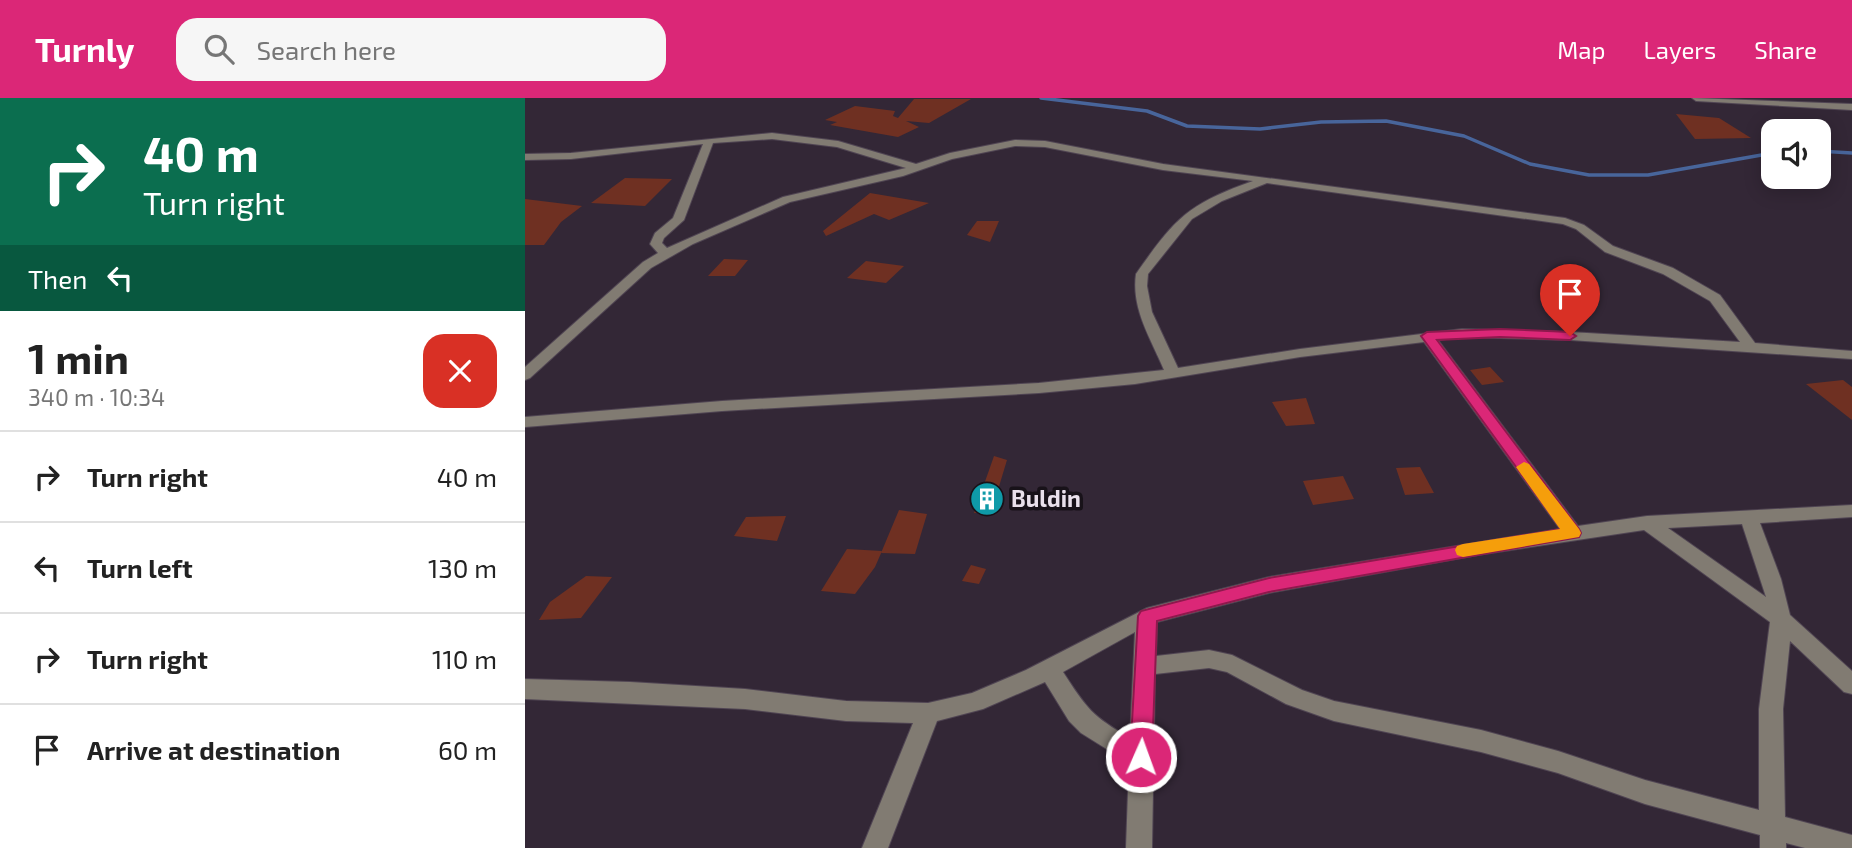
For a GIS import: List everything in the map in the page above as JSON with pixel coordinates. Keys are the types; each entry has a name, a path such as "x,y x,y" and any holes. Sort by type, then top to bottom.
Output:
{"street":[{"path":"1696,98 1852,107"},
{"path":"525,157 571,156 752,137 803,138 838,144 917,168"},
{"path":"665,253 656,244 659,236 678,220 709,141"},
{"path":"525,375 647,265 665,253 787,200 917,168 961,153 1030,143 1079,149 1163,167 1437,201 1573,223 1609,249 1668,271 1715,298 1751,348"},
{"path":"1173,373 1146,311 1140,281 1142,274 1179,224 1201,207 1219,197 1267,180"},
{"path":"525,422 722,405 1013,390 1173,373 1427,336 1500,333 1852,355"},
{"path":"1427,336 1573,533"},
{"path":"525,689 630,692 745,699 846,711 928,713 975,702 1034,677 1147,616 1269,585 1573,533 1647,523 1852,511"},
{"path":"1748,516 1775,593 1780,618 1779,653 1773,681 1771,712 1773,837"},
{"path":"1647,523 1780,618 1823,655 1852,685"},
{"path":"1139,848 1147,616"},
{"path":"1144,666 1209,659 1231,664 1294,697 1334,711 1481,741 1558,762 1773,837 1852,848"},
{"path":"1048,668 1077,714 1089,726 1141,757"},
{"path":"875,848 928,713"}],"building":[{"path":"914,99 971,99 929,123 906,121 919,127 898,137 830,125 837,122 825,120 855,106 895,111 893,116 898,118"},
{"path":"1676,114 1719,118 1751,138 1695,139"},
{"path":"625,178 672,179 645,206 591,203"},
{"path":"870,193 929,203 889,220 874,214 826,236 823,231"},
{"path":"525,199 582,206 561,222 544,245 525,245"},
{"path":"977,221 999,221 990,242 967,235"},
{"path":"724,259 748,260 735,276 708,276"},
{"path":"866,261 904,266 886,283 847,278"},
{"path":"1490,367 1504,382 1482,385 1470,370"},
{"path":"1843,380 1852,387 1852,420 1806,384"},
{"path":"1306,398 1315,424 1286,426 1272,402"},
{"path":"994,456 1007,460 991,513 974,513"},
{"path":"1420,467 1434,493 1405,495 1396,468"},
{"path":"1343,476 1354,499 1313,505 1303,481"},
{"path":"899,510 927,514 915,554 881,553"},
{"path":"786,516 777,541 734,536 746,517"},
{"path":"847,549 882,551 875,567 855,594 821,591"},
{"path":"971,565 986,569 979,584 962,581"},
{"path":"586,576 612,577 581,618 539,620 550,602"}],"waterway":[{"path":"1041,98 1147,111 1187,126 1260,129 1321,122 1386,121 1464,136 1530,164 1589,175 1648,175 1761,155"},
{"path":"1831,152 1852,153"}],"slow traffic":[{"path":"1463,550 1573,533 1524,467"}],"place":[{"name":"Buldin","path":"987,499"}],"route":[{"path":"1141,757 1147,616 1269,585 1573,533 1427,336 1462,333 1570,336"}]}
